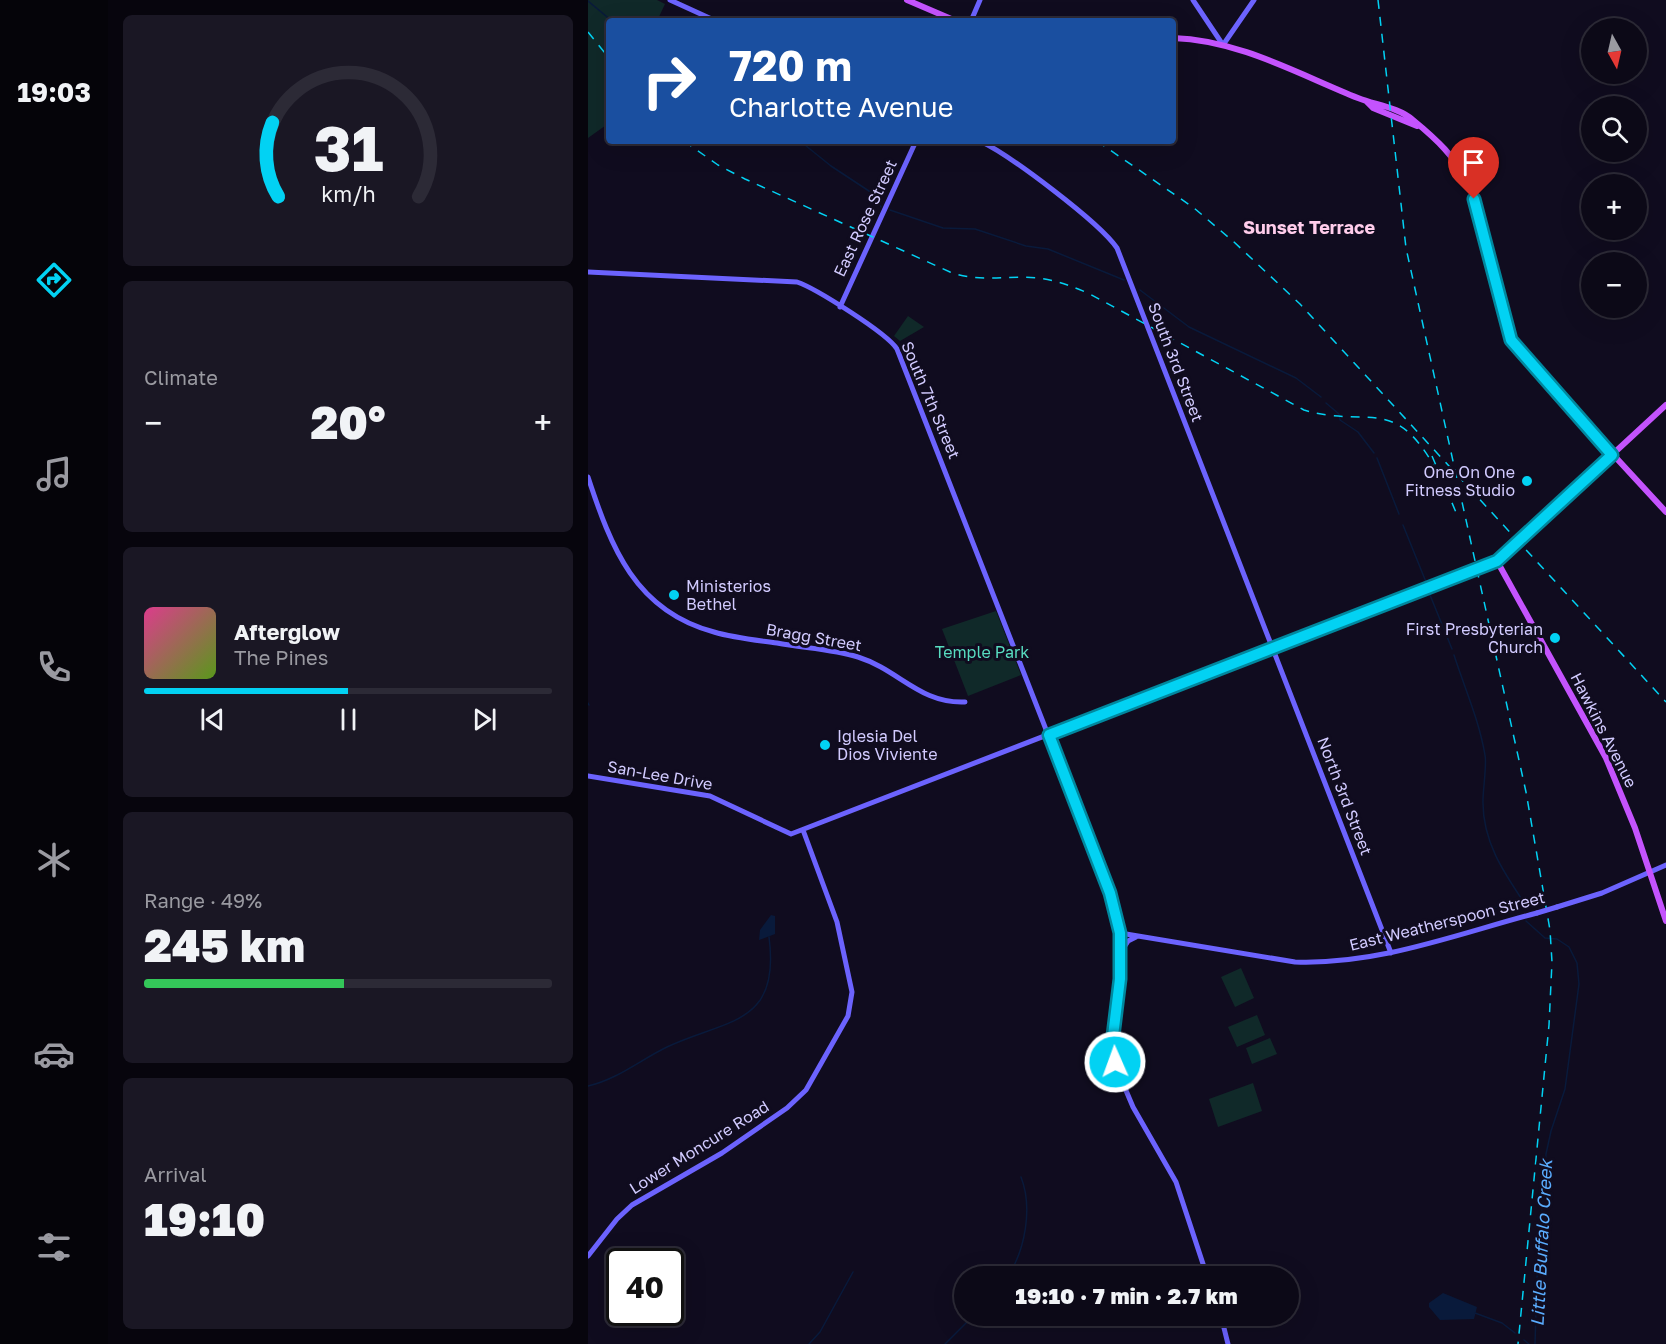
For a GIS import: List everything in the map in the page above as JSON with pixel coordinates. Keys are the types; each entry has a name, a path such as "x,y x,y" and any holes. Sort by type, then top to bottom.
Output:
{"main road":[{"path":"907,0 949,18"},
{"path":"1176,38 1224,45 1246,51 1392,110 1413,120 1451,156 1468,184 1477,208 1505,325 1514,347 1666,512"},
{"path":"1497,561 1666,405"},
{"name":"Hawkins Avenue","path":"1497,561 1606,758 1635,828 1666,921"}],"street":[{"path":"670,0 709,18"},
{"path":"972,18 980,0"},
{"path":"1193,0 1224,45 1254,0"},
{"name":"East Rose Street","path":"840,307 915,144"},
{"name":"South 3rd Street","path":"985,144 1005,155 1100,229 1117,248 1273,648"},
{"name":"South 7th Street","path":"588,272 791,281 809,287 887,337 901,355 1110,893 1120,933 1121,952 1114,1057 1124,1089 1176,1182 1204,1266"},
{"name":"Bragg Street","path":"588,477 611,540 624,567 650,597 678,617 724,635 855,656 882,667 936,700 965,702"},
{"path":"803,830 1497,561"},
{"name":"North 3rd Street","path":"1273,648 1391,953"},
{"name":"San-Lee Drive","path":"588,776 710,796 791,834 803,830"},
{"name":"Lower Moncure Road","path":"588,1256 632,1204 722,1153 803,1094 840,1031 851,1005 852,992 836,916 803,830"},
{"name":"East Weatherspoon Street","path":"1120,933 1295,962 1347,961 1391,953 1538,913 1602,893 1666,865"},
{"path":"1121,952 1128,941 1138,936"},
{"path":"1224,1326 1228,1344"}],"green space":[{"path":"588,0 657,0 665,4 658,18 606,18 606,125 588,138"},
{"path":"908,316 924,327 900,341 894,336"},
{"name":"Temple Park","path":"996,611 1021,675 968,696 942,629"},
{"path":"1241,968 1254,998 1235,1007 1221,977"},
{"path":"1257,1015 1265,1035 1237,1047 1228,1027"},
{"path":"1270,1038 1277,1054 1252,1064 1246,1048"},
{"path":"1253,1083 1262,1111 1218,1127 1209,1099"}],"water":[{"path":"771,915 775,916 775,934 759,940 760,930"},
{"path":"1443,1293 1477,1307 1474,1319 1440,1320 1429,1307 1429,1303"}],"waterway":[{"name":"Little Buffalo Creek","path":"588,1 608,18"},
{"name":"Little Buffalo Creek","path":"804,144 831,166 875,195 881,207"},
{"name":"Little Buffalo Creek","path":"890,210 943,228 975,229 1026,246 1048,249 1124,280"},
{"name":"Little Buffalo Creek","path":"1140,290 1189,327 1296,378 1321,397"},
{"name":"Little Buffalo Creek","path":"1326,403 1339,414 1340,420 1358,432 1374,453"},
{"name":"Little Buffalo Creek","path":"1377,458 1399,514"},
{"name":"Little Buffalo Creek","path":"1403,525 1426,582"},
{"name":"Little Buffalo Creek","path":"1430,595 1452,649"},
{"name":"Little Buffalo Creek","path":"1454,655 1485,755 1483,800 1486,829 1502,868 1525,904"},
{"path":"1463,914 1523,902"},
{"name":"Little Buffalo Creek","path":"1526,921 1545,938 1557,939 1569,947 1577,963 1579,984 1565,1089 1546,1154 1535,1344"},
{"path":"588,1086 619,1074 667,1047 745,1015 758,1004 766,988 770,966 769,937"},
{"path":"1014,1266 1023,1241 1027,1215 1025,1189 1021,1177"},
{"path":"809,1344 820,1332 853,1272"},
{"path":"1475,1313 1502,1323 1515,1333"},
{"path":"945,1344 963,1326"},
{"path":"1524,1340 1529,1344"}],"railway":[{"path":"1378,0 1406,248 1526,792 1550,930 1552,962 1549,1025 1518,1344"},
{"path":"588,32 606,54"},
{"path":"688,144 718,165 745,179 950,272 983,278 1038,278 1063,284 1088,293 1304,410 1326,415 1377,418 1391,422 1405,430 1419,444 1434,466"},
{"path":"1101,144 1194,208 1300,304 1666,702"},
{"path":"1432,456 1458,517"}],"place":[{"name":"One On One Fitness Studio","path":"1527,481"},
{"name":"Ministerios Bethel","path":"674,595"},
{"name":"First Presbyterian Church","path":"1555,638"},
{"name":"Iglesia Del Dios Viviente","path":"825,745"}],"district":[{"name":"Sunset Terrace","path":"1309,228"}],"route":[{"path":"1115,1062 1113,1036 1121,958 1116,913 1049,735 1497,561 1612,455 1514,347 1505,325 1474,199"}]}
